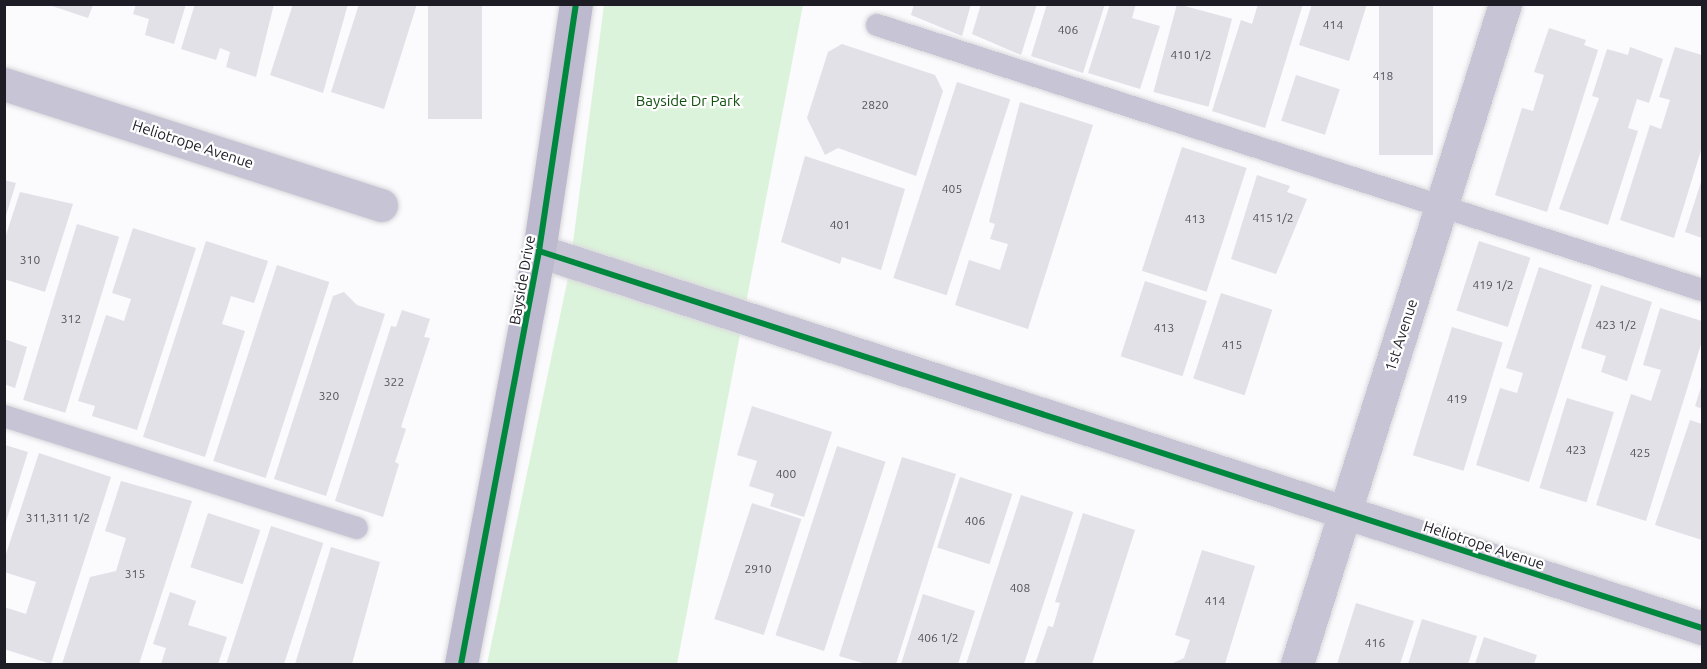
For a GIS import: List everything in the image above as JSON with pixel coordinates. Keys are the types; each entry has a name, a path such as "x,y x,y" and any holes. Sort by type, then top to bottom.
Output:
{"main road":[{"name":"Bayside Drive","path":"461,664 539,251 576,4"}],"street":[{"name":"1st Avenue","path":"1298,664 1505,4"},
{"name":"Heliotrope Avenue","path":"4,84 381,205"},
{"name":"Heliotrope Avenue","path":"539,251 1344,514 1702,628"}],"lane":[{"path":"877,25 1702,290"},
{"path":"4,416 357,528"}],"green space":[{"name":"Bayside Dr Park","path":"604,5 803,5 677,664 487,664 569,273"}],"building":[{"path":"136,4 186,4 174,44 145,35 149,19 133,14"},
{"path":"195,4 274,4 256,77 226,67 230,52 220,48 216,60 181,49"},
{"path":"293,4 348,4 323,93 270,75"},
{"path":"359,4 417,4 384,109 331,92"},
{"path":"428,4 482,4 482,119 428,119"},
{"path":"914,4 971,4 962,36 911,15"},
{"path":"981,4 1037,4 1021,55 972,34"},
{"path":"1047,4 1105,4 1083,73 1031,56"},
{"path":"1110,4 1136,4 1132,18 1160,26 1140,89 1088,73"},
{"path":"1177,4 1232,19 1209,107 1153,92"},
{"path":"1258,4 1303,4 1265,128 1212,111 1241,20 1252,24"},
{"path":"1312,4 1367,4 1349,61 1299,45"},
{"path":"1379,4 1433,4 1433,155 1379,155"},
{"path":"49,5 93,5 88,18"},
{"path":"1549,28 1586,40 1584,45 1598,50 1547,212 1495,195 1522,108 1533,111 1544,75 1534,72"},
{"path":"842,44 935,75 943,91 916,176 838,148 825,155 807,118 828,52"},
{"path":"1630,47 1663,59 1649,103 1637,99 1628,128 1638,131 1608,225 1559,209 1599,98 1592,96 1607,49 1628,55"},
{"path":"1675,47 1702,55 1702,147 1674,238 1620,220 1650,125 1661,129 1670,100 1659,97"},
{"path":"1296,75 1340,89 1325,135 1281,121"},
{"path":"957,82 1010,99 947,295 893,278"},
{"path":"1020,102 1093,125 1028,329 955,305 969,260 1000,270 1008,244 990,239 995,224 989,222"},
{"path":"1182,147 1247,168 1206,292 1142,271"},
{"path":"805,156 905,189 881,270 842,257 840,264 781,242"},
{"path":"1257,175 1290,186 1287,192 1307,199 1276,274 1231,259"},
{"path":"1702,179 1702,238 1685,232"},
{"path":"4,180 16,183 5,219 4,219"},
{"path":"20,192 73,204 45,292 4,279 4,241"},
{"path":"77,224 119,237 65,413 23,400"},
{"path":"133,228 196,248 137,430 92,416 95,406 78,401 106,315 124,321 131,299 112,293"},
{"path":"206,241 268,261 254,303 231,296 222,324 245,331 205,457 143,437"},
{"path":"1479,241 1530,258 1508,327 1456,310"},
{"path":"277,265 329,282 266,478 213,461"},
{"path":"1539,267 1592,285 1529,482 1476,465 1500,388 1517,393 1523,373 1506,368"},
{"path":"1145,281 1207,301 1182,376 1121,356"},
{"path":"1601,285 1652,302 1627,381 1601,372 1606,356 1581,348"},
{"path":"344,292 357,305 385,314 326,496 274,479 333,296"},
{"path":"1221,293 1272,310 1245,395 1193,379"},
{"path":"1660,308 1702,321 1702,341 1646,521 1596,505 1631,394 1651,401 1661,370 1643,365"},
{"path":"402,310 430,319 424,337 430,338 401,427 406,429 395,462 399,464 383,517 335,501 391,326 396,327"},
{"path":"1452,327 1503,342 1464,471 1413,455"},
{"path":"4,339 27,347 15,388 4,384"},
{"path":"1702,384 1702,409 1695,406"},
{"path":"1567,398 1614,412 1586,502 1540,488"},
{"path":"752,406 832,432 804,517 770,506 774,494 749,486 757,461 737,455"},
{"path":"1690,420 1702,424 1702,540 1655,525"},
{"path":"5,445 28,452 5,525"},
{"path":"837,446 886,462 824,651 776,635"},
{"path":"39,453 111,477 51,664 4,649 4,607 26,614 36,582 4,572 4,560"},
{"path":"902,457 956,474 896,664 866,664 839,656"},
{"path":"960,477 1012,494 989,564 937,547"},
{"path":"121,481 192,501 139,664 62,664 90,577 116,571 126,538 105,531"},
{"path":"1021,495 1073,512 1024,664 966,663"},
{"path":"752,503 801,519 764,635 714,619"},
{"path":"208,513 260,530 243,584 190,567"},
{"path":"1083,513 1135,530 1092,664 1035,664 1048,626 1053,627 1060,603 1055,602"},
{"path":"271,526 323,543 284,664 226,664"},
{"path":"331,547 380,562 352,664 295,664"},
{"path":"1202,550 1255,566 1225,664 1171,664 1184,658 1190,640 1175,635"},
{"path":"170,592 196,601 188,625 227,637 218,664 161,664 166,648 153,644"},
{"path":"923,594 975,611 958,664 901,664"},
{"path":"1356,603 1414,621 1400,664 1337,664"},
{"path":"1422,619 1477,636 1468,664 1408,664"},
{"path":"1484,637 1537,655 1534,664 1475,664"}],"cycle path":[{"path":"461,664 539,251 576,4"},
{"path":"539,251 1702,628"}]}
